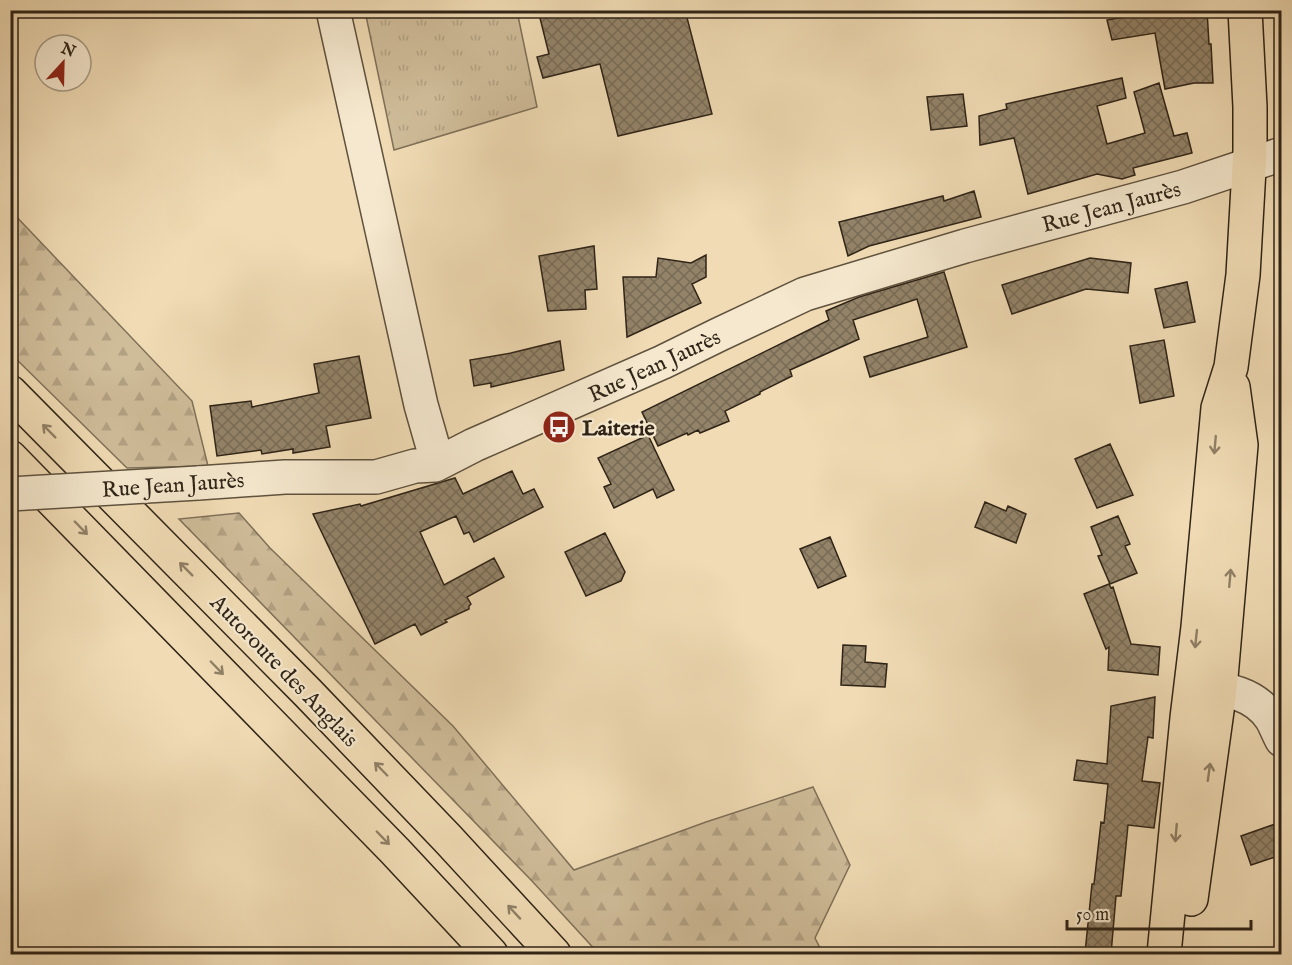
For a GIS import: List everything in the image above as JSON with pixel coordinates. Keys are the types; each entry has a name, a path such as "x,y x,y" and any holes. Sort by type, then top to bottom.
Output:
{"main road":[{"path":"1183,954 1206,687 1241,445 1231,367 1243,275 1250,164 1250,107 1245,10"},
{"name":"Autoroute des Anglais","path":"10,392 308,693 554,954"},
{"name":"Autoroute des Anglais","path":"10,457 395,851 491,954"},
{"path":"1164,954 1187,718 1206,687"}],"street":[{"path":"333,10 419,394 433,447 435,465"},
{"name":"Rue Jean Jaurès","path":"10,494 285,477 376,477 415,466 435,465 474,445 663,362 805,294 965,246 1183,187 1281,154"},
{"path":"1206,687 1229,690 1253,699 1270,717 1281,740"}],"green space":[{"path":"365,11 517,11 537,107 394,150"},
{"path":"10,210 192,401 208,466 127,468 11,354"},
{"path":"239,513 270,548 453,726 574,870 706,822 813,787 850,865 815,938 823,954 599,954 532,881 179,519"}],"building":[{"path":"538,10 685,10 712,114 618,136 600,64 543,78 537,57 549,54"},
{"path":"1164,10 1207,10 1213,83 1194,83 1165,89 1155,33 1112,40 1107,20"},
{"path":"1122,78 1126,98 1097,106 1107,144 1145,133 1134,92 1159,83 1174,136 1187,133 1192,153 1133,168 1135,175 1122,179 1097,174 1028,194 1014,138 980,145 979,116 1007,109 1006,104"},
{"path":"963,94 967,126 931,130 927,97"},
{"path":"974,191 981,217 869,246 848,256 839,222 943,196 944,201"},
{"path":"594,246 597,289 585,290 586,309 548,311 539,256"},
{"path":"706,255 706,277 692,284 701,303 627,337 623,277 656,277 658,258 691,263"},
{"path":"1090,258 1131,263 1128,293 1086,289 1012,314 1002,285"},
{"path":"944,272 967,347 870,377 864,357 928,337 917,299 853,320 859,339 790,370 792,376 725,411 729,421 700,433 698,430 688,435 687,433 658,446 642,412 829,320 826,311 859,297"},
{"path":"1187,282 1195,322 1164,328 1155,289"},
{"path":"1164,340 1174,396 1140,403 1130,346"},
{"path":"560,341 564,370 491,387 491,383 474,386 470,360"},
{"path":"359,356 371,418 326,426 330,447 293,453 293,449 262,454 261,450 217,456 210,406 251,401 252,407 319,393 314,364"},
{"path":"648,435 674,490 657,498 653,489 614,508 604,487 611,484 598,458"},
{"path":"1110,444 1133,495 1097,508 1075,459"},
{"path":"512,471 523,494 534,489 543,507 474,542 469,532 464,534 456,516 420,532 444,585 494,558 504,577 467,597 471,604 469,609 445,620 447,622 421,635 415,624 375,644 313,514 360,504 361,506 455,478 463,494"},
{"path":"985,502 1006,511 1008,506 1026,514 1016,543 975,527"},
{"path":"1118,516 1130,544 1125,546 1137,573 1110,584 1098,556 1102,555 1091,527"},
{"path":"605,533 625,572 621,581 586,596 565,552"},
{"path":"830,537 846,576 818,588 800,549"},
{"path":"1109,584 1111,588 1113,587 1131,644 1160,647 1158,675 1108,670 1109,647 1106,649 1084,594"},
{"path":"843,645 866,646 865,662 887,664 885,687 841,685"},
{"path":"1155,697 1153,738 1148,737 1142,781 1160,783 1154,828 1128,825 1121,896 1116,896 1111,954 1085,953 1092,884 1094,884 1101,822 1104,823 1108,784 1074,780 1077,760 1107,764 1111,706"},
{"path":"1281,822 1281,855 1251,865 1241,836"}],"place":[{"name":"Laiterie","path":"559,427"}]}
